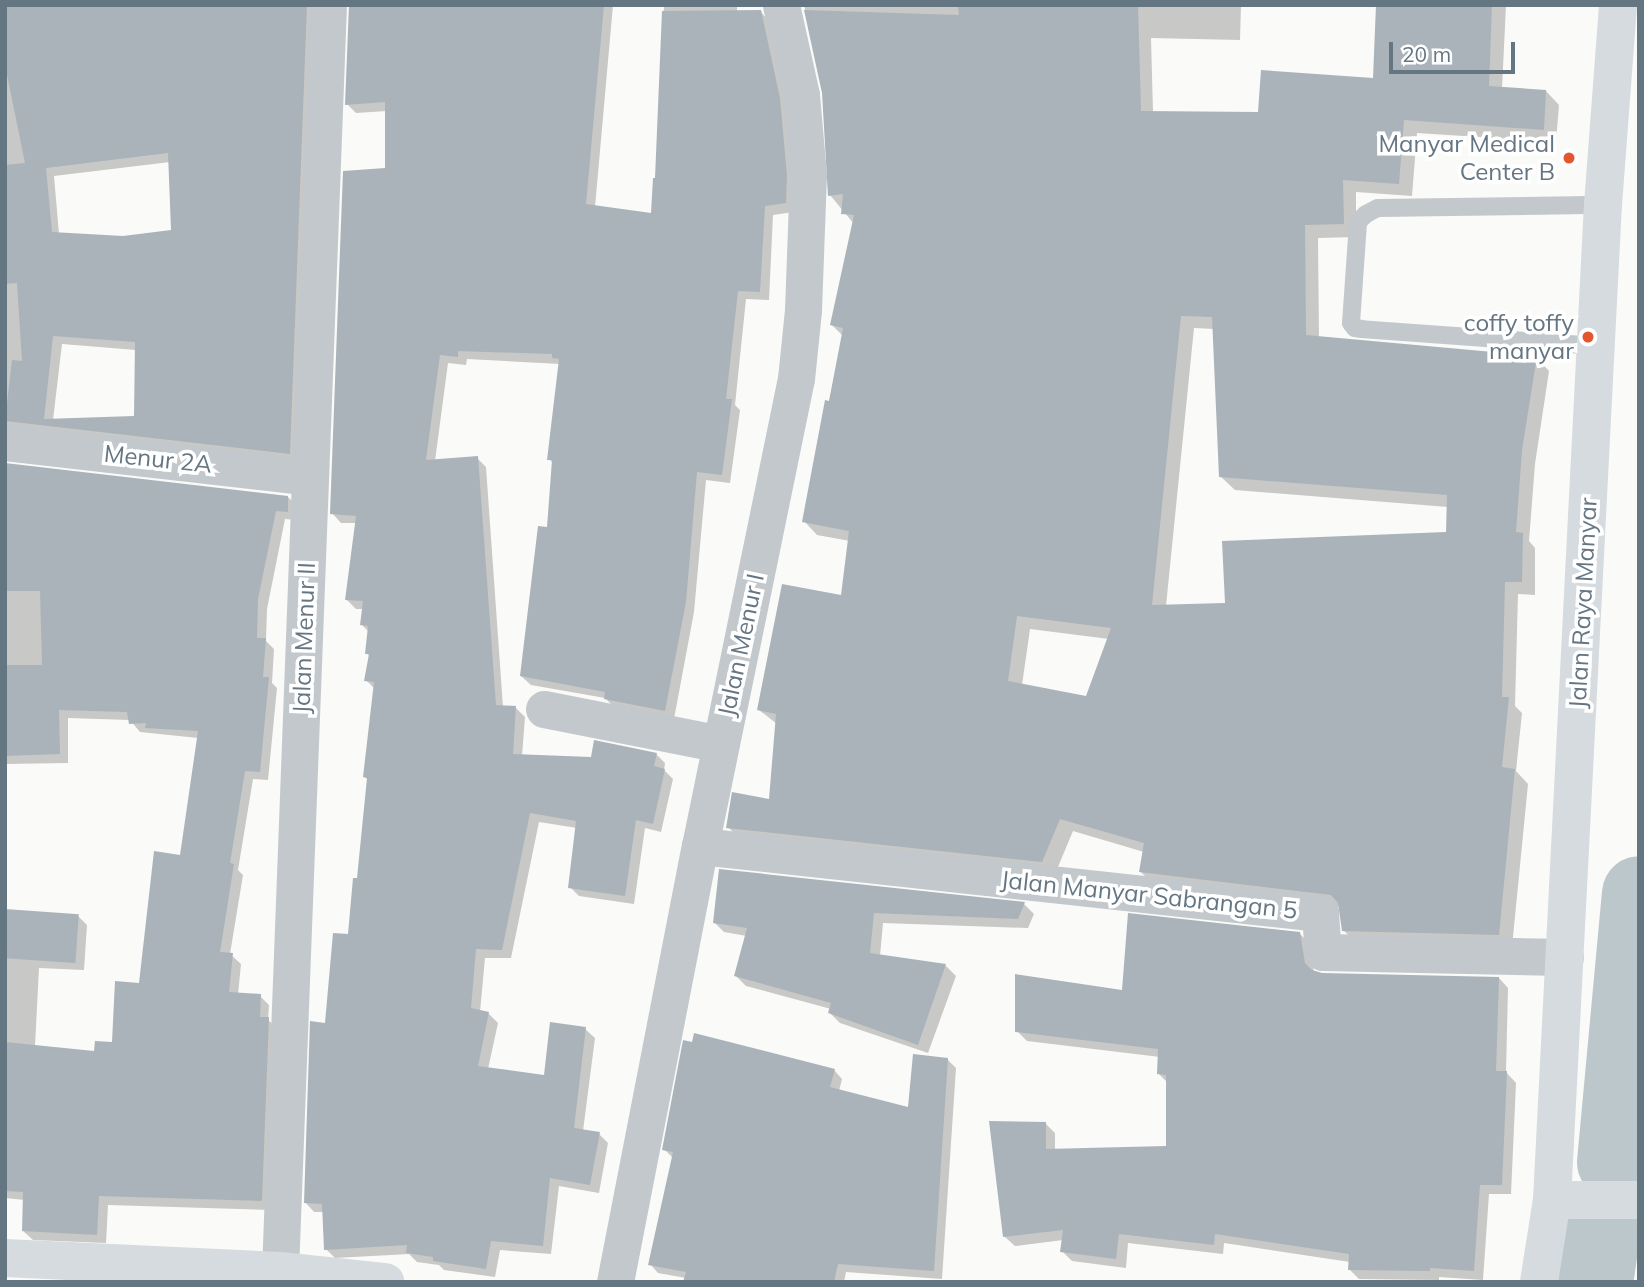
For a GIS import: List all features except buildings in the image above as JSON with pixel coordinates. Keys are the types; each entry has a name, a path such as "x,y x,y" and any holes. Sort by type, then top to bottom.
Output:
{"main road":[{"name":"Jalan Raya Manyar","path":"1539,1282 1552,1200 1603,205 1618,5"},
{"path":"1552,1200 1639,1200"},
{"path":"5,1258 83,1272 280,1271 385,1282"}],"street":[{"name":"Jalan Menur II","path":"280,1271 328,5"},
{"name":"Jalan Menur I","path":"615,1282 700,846 796,379 803,310 808,175 801,95 781,5"},
{"name":"Menur 2A","path":"5,442 310,477"},
{"path":"544,709 721,744"},
{"name":"Jalan Manyar Sabrangan 5","path":"700,846 1320,913 1323,952 1565,957"}],"lane":[{"path":"1597,346 1362,329 1355,328 1352,323 1358,222 1378,208 1603,205"}],"waterway":[{"path":"1614,1162 1639,893"},
{"path":"1595,1282 1603,1228"}],"place":[{"name":"Manyar Medical Center B","path":"1569,158"},
{"name":"coffy toffy manyar","path":"1588,337"}]}
